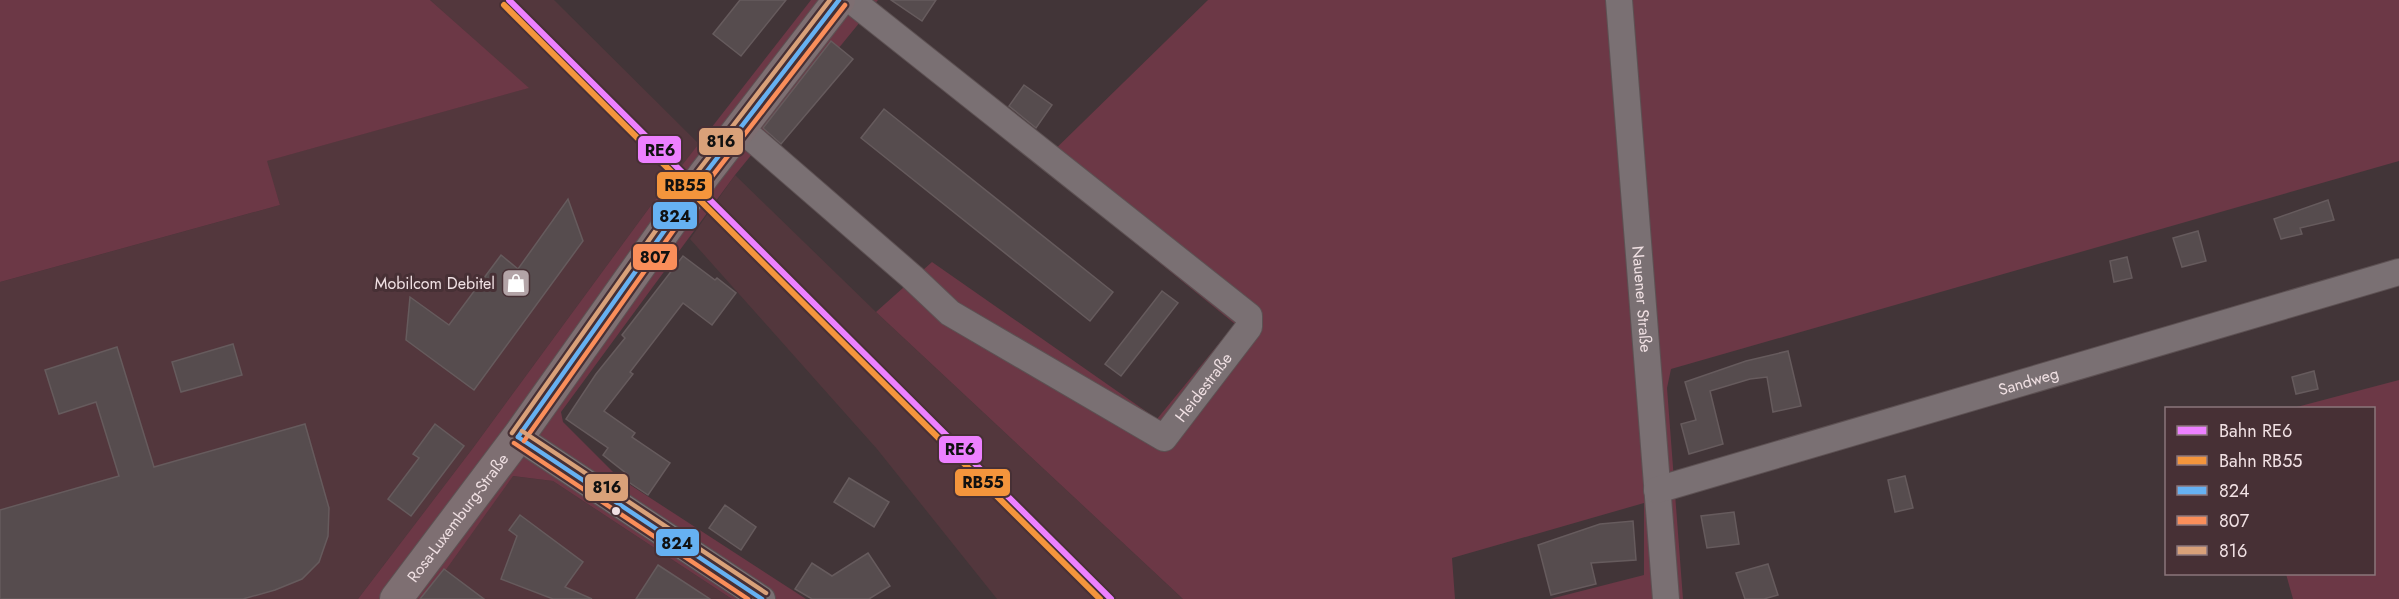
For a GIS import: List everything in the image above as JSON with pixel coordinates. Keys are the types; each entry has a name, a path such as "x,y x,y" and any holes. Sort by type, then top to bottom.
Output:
{"main road":[{"name":"Rosa-Luxemburg-Straße","path":"396,599 518,437 740,128 839,0"}],"street":[{"name":"Heidestraße","path":"740,128 912,277 950,313 1164,438 1249,327 1249,316 851,0"},
{"name":"Nauener Straße","path":"1619,0 1666,599"},
{"name":"Sandweg","path":"1657,490 2399,272"},
{"path":"518,437 762,599"}],"shaded area":[{"path":"0,0 430,0 529,88 267,161 280,205 0,282"},
{"path":"430,0 554,0 700,145 655,200 473,448 358,599 0,599 0,282 280,205 266,161 528,88"},
{"path":"811,0 878,0 735,175 561,412 563,422 618,477 806,599 732,599 553,481 513,476 425,599 358,599 473,448 655,200"},
{"path":"1208,0 2399,0 2399,161 1671,369 1667,388 1683,599 1550,599 1644,575 1644,503 1452,558 1455,599 1183,599 876,312 932,262 1157,419 1235,324 1039,165"},
{"path":"735,175 876,312 1183,599 997,599 877,449 690,239"},
{"path":"2399,380 2399,599 2293,599 2286,575 2375,575 2375,407 2297,407"},
{"path":"512,476 553,481 732,599 425,599"}],"building":[{"path":"740,0 786,0 741,56 713,34"},
{"path":"891,0 936,0 922,21"},
{"path":"831,41 853,59 781,144 763,128"},
{"path":"1024,85 1052,105 1036,128 1009,106"},
{"path":"884,109 1113,292 1090,321 861,138"},
{"name":"Mobilcom Debitel","path":"568,199 583,241 474,390 406,340 410,297 449,325 501,255 518,269"},
{"path":"2328,200 2334,220 2300,228 2302,234 2281,239 2274,219"},
{"path":"2198,231 2206,261 2182,267 2173,238"},
{"path":"683,256 736,293 712,325 683,303 630,372 633,374 604,411 635,433 632,437 670,463 648,495 624,479 627,474 603,455 608,448 566,419 596,374 625,338 622,335"},
{"path":"2127,257 2132,278 2114,282 2110,261"},
{"path":"1162,291 1178,303 1121,376 1105,364"},
{"path":"233,344 242,375 181,392 172,362"},
{"path":"117,347 154,467 305,424 329,508 328,536 319,562 302,579 243,599 0,599 0,510 119,476 96,402 59,414 45,370"},
{"path":"1788,351 1801,406 1773,412 1767,377 1750,379 1710,391 1723,444 1689,454 1681,424 1696,420 1685,382 1746,361"},
{"path":"2314,371 2318,389 2296,394 2292,377"},
{"path":"435,424 464,446 411,516 388,499 419,458 413,454"},
{"path":"1905,476 1913,508 1895,512 1888,480"},
{"path":"849,478 889,502 874,527 834,502"},
{"path":"725,505 756,527 741,550 709,528"},
{"path":"1734,512 1739,544 1707,548 1701,516"},
{"path":"520,515 583,562 565,587 592,599 553,599 501,579 517,536 509,530"},
{"path":"1633,521 1636,560 1591,563 1596,584 1551,595 1538,545 1600,524"},
{"path":"868,553 890,586 869,599 812,599 795,589 812,563 832,576"},
{"path":"1768,564 1778,595 1764,599 1745,599 1736,573"},
{"path":"658,565 710,599 636,599"},
{"path":"444,569 484,599 420,599"}],"rail line":[{"name":"RE6","path":"509,0 1111,599"},
{"name":"RB55","path":"504,5 1100,599"}],"transit line":[{"name":"816","path":"512,433 698,171 830,0"},
{"name":"824","path":"518,437 704,175 839,0"},
{"name":"807","path":"524,441 710,179 845,5"},
{"name":"816","path":"522,431 766,593"},
{"name":"824","path":"518,437 762,599"},
{"name":"807","path":"514,443 748,599"}],"place":[{"name":"Mobilcom Debitel","path":"516,283"}]}
